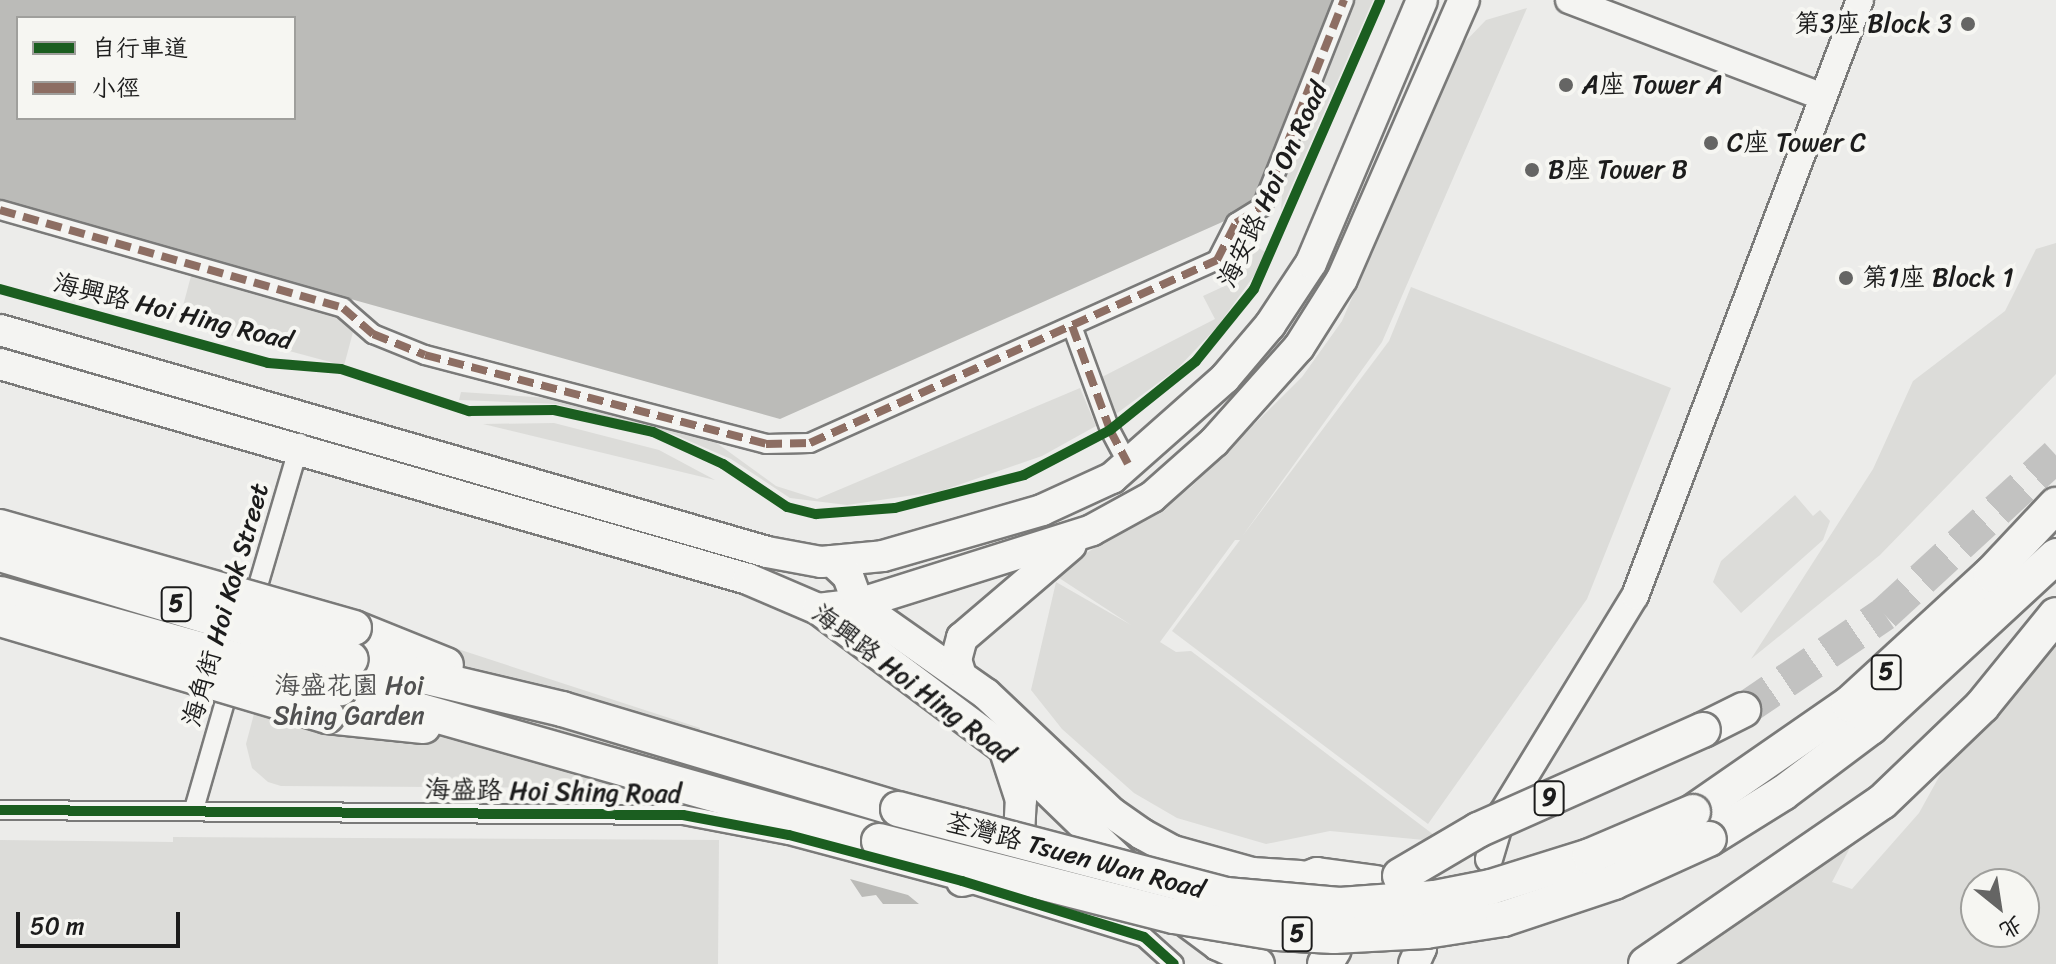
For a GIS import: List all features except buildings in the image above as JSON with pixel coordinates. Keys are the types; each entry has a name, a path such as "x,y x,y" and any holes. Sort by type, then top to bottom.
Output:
{"highway":[{"name":"荃灣路 Tsuen Wan Road","path":"0,594 1067,892 1277,933 1389,934 1503,919 1614,882 1701,826 1849,704 1991,574 2056,505"},
{"path":"0,527 354,628 562,709"},
{"name":"荃灣路 Tsuen Wan Road","path":"0,554 370,665 562,709 898,809 1152,878 1277,902 1370,904 1458,895 1701,826 1783,793 1871,727 2056,556"},
{"path":"1646,964 1882,802 1982,706 2056,615"},
{"path":"0,619 327,716 483,731"},
{"name":"9","path":"1392,887 1478,830 1743,710"}],"main road":[{"path":"1092,530 858,604 818,609 810,581 826,562 883,556 976,533 1053,505 1112,478 1225,378 1270,325 1311,263 1422,0"},
{"path":"1405,41 1439,0"},
{"path":"961,676 956,660 962,638 1028,578 1092,530 1152,497 1256,401 1299,347 1342,279 1464,0"},
{"name":"海興路 Hoi Hing Road","path":"0,330 767,552 826,562 848,576 858,604 961,676 1142,834 1173,851 1252,873 1300,876 1340,873 1392,887"},
{"name":"海興路 Hoi Hing Road","path":"0,364 298,447 748,579 818,609 1004,748 1190,926 1259,964"},
{"path":"962,881 991,874 1019,835 1021,800 1004,748"},
{"path":"1268,964 1259,942 1265,906 1280,887 1300,876"},
{"path":"1392,887 1414,919 1421,948 1414,964"}],"street":[{"path":"0,210 343,308 373,334 425,355 766,444 810,443 1217,260 1236,223 1262,207 1344,0"},
{"path":"1569,0 1823,97"},
{"path":"1489,859 1503,812 1635,596 1860,0"},
{"path":"1072,326 1110,430 1128,464"},
{"name":"海角街 Hoi Kok Street","path":"194,809 308,417"},
{"name":"海盛路 Hoi Shing Road","path":"0,810 194,809 683,815 789,835 962,881 1144,937 1174,964"}],"shaded area":[{"path":"0,0 1337,0 1256,207 780,419 0,201"},
{"path":"1353,0 1373,0 1281,210 1283,180"},
{"path":"1527,8 1382,342 1241,538 1389,341 1411,287 1671,388 1587,599 1428,824 1172,631 1240,540 1235,540 1160,642 1176,652 1191,651 1434,835 1424,840 1330,831 1266,844 1177,818 1134,793 1062,729 1031,690 1056,582 1131,625 1053,574 1190,488 1302,377 1342,321 1459,48 1486,20"},
{"path":"2056,243 2056,374 1880,555 1751,659 1873,469 1913,381 2005,311 2036,249"},
{"path":"1258,248 1266,252 1256,273 1217,327 1177,369 1116,414 1102,377 1215,319 1203,296 1229,284 1243,258"},
{"path":"191,276 356,320 344,366 179,321"},
{"path":"1080,388 1096,426 1042,456 941,491 847,505 790,498 731,459 673,434 557,404 459,400 461,392 564,399 666,424 714,441 776,486 817,499"},
{"path":"554,423 659,450 715,480 483,424"},
{"path":"1795,495 1813,516 1820,510 1830,521 1823,540 1741,613 1713,582 1721,561"},
{"name":"海盛花園 Hoi Shing Garden","path":"286,593 700,728 687,776 639,787 598,788 281,786 268,782 252,768 246,744"},
{"path":"2056,644 2056,964 1679,964 1852,844 1832,882 1852,889 1919,813 1940,775"},
{"path":"173,837 719,840 718,964 0,964 0,840 173,842"},
{"path":"850,879 908,895 919,904 883,904 876,895 862,897"}],"tunnel":[{"path":"1743,710 1884,614 2056,456"}],"marked path":[{"path":"0,210 343,308 373,334 425,355 766,444 810,443 1217,260 1236,223 1262,207 1344,0"},
{"path":"1072,326 1110,430 1128,464"}],"cycle path":[{"name":"海安路 Hoi On Road","path":"0,289 268,363 341,369 469,411 554,410 653,432 723,464 787,507 816,514 895,508 1024,475 1110,430 1196,361 1254,289 1380,0"},
{"path":"0,810 683,815 789,835 962,881 1144,937 1174,964"}],"place":[{"name":"第3座 Block 3","path":"1968,24"},
{"name":"A座 Tower A","path":"1566,85"},
{"name":"C座 Tower C","path":"1711,143"},
{"name":"B座 Tower B","path":"1532,170"},
{"name":"第1座 Block 1","path":"1846,278"}]}
